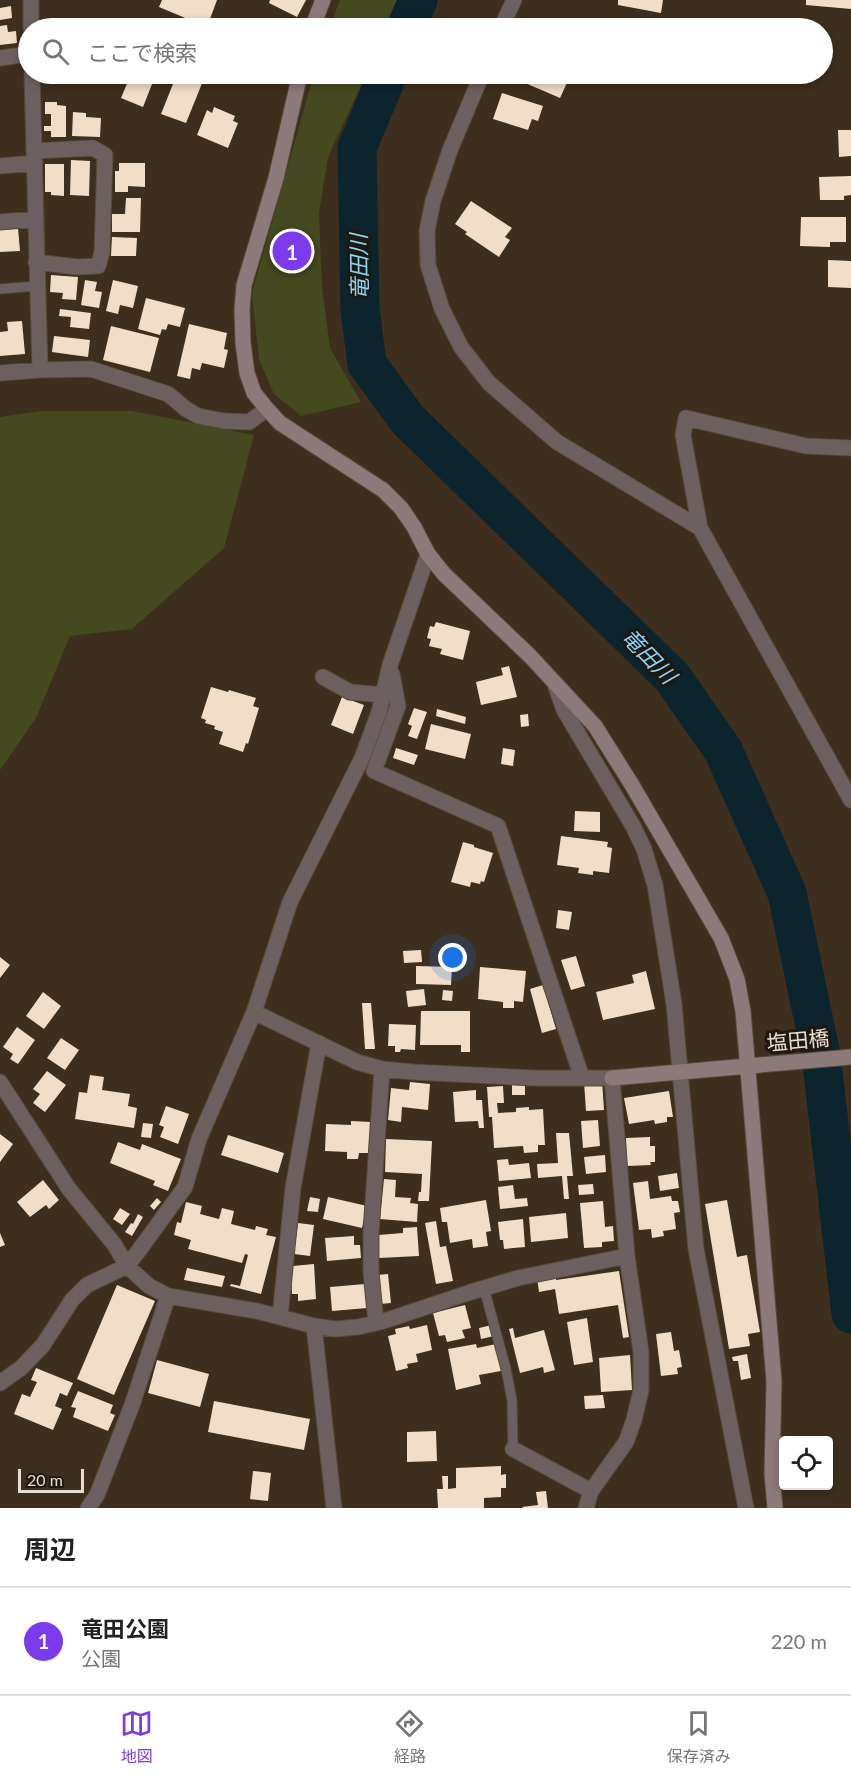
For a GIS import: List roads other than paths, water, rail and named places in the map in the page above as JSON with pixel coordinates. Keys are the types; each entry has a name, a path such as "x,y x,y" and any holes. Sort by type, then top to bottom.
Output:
{"street":[{"path":"31,0 31,18"},
{"path":"316,18 323,0"},
{"path":"505,18 513,0"},
{"path":"0,58 18,55"},
{"path":"32,84 40,370"},
{"path":"298,84 276,178 244,285 242,320 247,373 254,393 280,423 383,490 401,508 428,554 444,573 530,656 595,726 721,938 737,979 743,1011 774,1381 772,1474 775,1508"},
{"path":"478,84 450,150 433,201 427,231 428,265 442,309 460,347 489,383 557,442 700,528"},
{"path":"0,166 34,157 93,148 105,155 102,252 98,266 77,267 36,262"},
{"path":"0,222 36,219"},
{"path":"0,373 91,369 168,394 186,410 198,416 224,421 249,422 267,409"},
{"path":"851,448 806,446 686,418 683,435 700,528 851,800"},
{"path":"0,1383 21,1368 43,1345 72,1300 87,1285 127,1266 184,1187 199,1139 254,1012 290,902 362,758 384,694 390,665 428,554"},
{"path":"390,665 398,705 374,771 498,826 582,1078"},
{"path":"323,677 350,692 384,694"},
{"path":"555,684 564,710 633,826 644,849 655,885 674,1004 696,1249 746,1508"},
{"path":"254,1012 357,1062 382,1069 512,1077 612,1078 627,1256 641,1352 641,1390 626,1442 591,1491 586,1508"},
{"path":"279,1317 294,1188 319,1043"},
{"name":"塩田橋","path":"612,1078 851,1057"},
{"path":"376,1323 370,1232 382,1069"},
{"path":"2,1090 69,1189 114,1244 127,1266 149,1286 168,1296 257,1311 314,1326 335,1329 358,1327 519,1278 627,1256"},
{"path":"88,1508 97,1495 132,1405 168,1296"},
{"path":"314,1326 334,1508"},
{"path":"513,1449 591,1491"}],"lane":[{"path":"0,289 37,286"},
{"path":"484,1288 512,1400 513,1449"}],"waterway":[{"name":"竜田川","path":"410,18 418,0"},
{"name":"竜田川","path":"384,84 357,148 360,309 367,364 408,420 672,677 723,750 787,893 821,1055 851,1314"}],"place":[{"name":"竜田公園","path":"292,251"}]}
